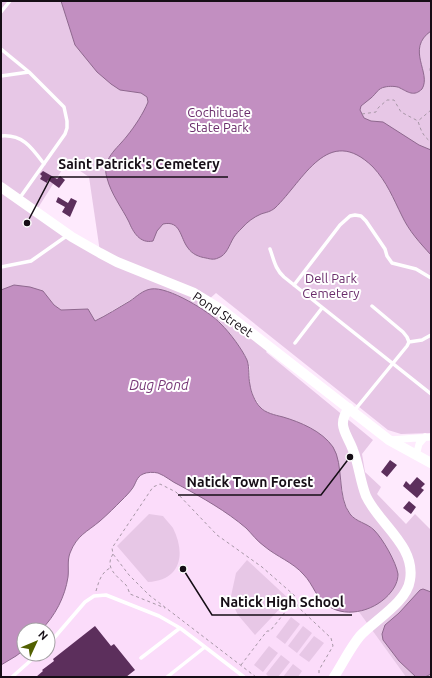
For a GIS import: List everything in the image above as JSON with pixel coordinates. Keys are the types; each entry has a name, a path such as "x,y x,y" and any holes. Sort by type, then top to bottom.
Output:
{"street":[{"name":"Pond Street","path":"1,187 69,234 117,262 194,293 212,304 258,337 389,440 431,463"},
{"path":"334,677 355,643 399,600 408,587 410,580 409,564 402,546 371,505 364,490 354,452 343,428 343,418 351,410"},
{"path":"389,440 428,437"},
{"path":"416,456 419,444 428,437"}],"lane":[{"path":"1,12 10,1"},
{"path":"1,49 29,72 60,102 66,114 67,128 65,134 19,200"},
{"path":"1,76 29,72"},
{"path":"1,136 12,136 27,142 44,164"},
{"path":"294,285 340,225 350,216 355,214 361,216 366,221 385,249 387,256 392,263 416,269 431,278"},
{"path":"1,267 36,259 69,234"},
{"path":"270,249 279,272 431,394"},
{"path":"372,306 403,332 409,342"},
{"path":"295,343 322,308"},
{"path":"409,342 422,340 431,336"},
{"path":"351,410 393,364 409,342"},
{"path":"56,635 85,602 94,596 106,595 159,616 180,628 244,677"},
{"path":"141,658 180,628"},
{"path":"167,677 205,647"},
{"path":"12,677 29,662"}],"path":[{"path":"431,62 431,74"},
{"path":"362,114 376,112 378,108 387,100 394,100 401,112 418,121 420,130 431,142"},
{"path":"418,121 431,110"},
{"path":"256,677 149,596 129,575 113,554 112,548 153,487 160,484 176,492 217,535 262,567 291,593 297,601 298,607"},
{"path":"113,554 110,559 111,567 115,576 126,586 130,594 166,608"},
{"path":"96,591 100,577 105,570 111,567"},
{"path":"240,665 267,631 270,631 290,606 291,593"},
{"path":"290,606 298,607 332,638 333,646 319,670 318,674 320,677"}],"shaded area":[{"path":"155,472 166,476 176,484 199,495 225,512 244,527 265,547 291,562 306,576 327,606 342,611 359,612 406,677 1,677 1,665 16,656 16,662 56,662 56,622 47,622 68,577 68,562 70,553 77,540 84,532 99,522 121,502 134,488 137,479 143,474"}],"green space":[{"name":"Dell Park Cemetery","path":"1,1 431,1 431,433 401,434 388,430 216,293 207,301 270,347 266,352 373,440 362,454 365,472 381,487 377,494 406,524 415,514 431,530 431,677 406,677 359,612 371,607 386,596 397,581 388,553 378,534 373,529 352,517 346,507 339,463 333,450 327,441 318,433 299,423 266,412 261,408 254,397 250,385 250,368 246,357 221,323 175,294 142,293 95,321 70,309 61,310 54,305 43,291 14,285 1,290","holes":["67,162 89,177 100,252 36,211"]},
{"path":"149,514 163,516 173,528 177,538 180,556 174,571 168,576 159,580 148,582 117,546"},
{"path":"247,560 289,599 255,635 238,615 233,605 231,596 236,573"},
{"path":"291,617 300,624 285,644 276,637"},
{"path":"303,626 312,633 297,653 288,646"},
{"path":"314,636 324,643 309,662 299,655"},
{"path":"269,646 278,653 263,672 254,665"},
{"path":"281,655 290,662 278,677 269,677 266,674"},
{"path":"293,664 302,671 298,677 283,677"}],"water":[{"name":"Cochituate State Park","path":"61,1 431,1 431,31 420,45 419,53 424,76 422,89 414,93 397,87 389,86 383,88 361,106 360,110 364,118 371,121 383,122 419,145 431,150 431,255 408,227 382,178 373,167 357,155 343,151 330,153 318,160 275,208 261,214 246,224 235,236 224,255 221,257 209,259 194,254 185,244 177,227 169,223 163,224 157,231 153,241 144,241 141,239 133,230 114,195 107,178 106,165 111,155 139,120 148,102 147,97 141,93 120,90 97,72 75,45"},
{"name":"Dug Pond","path":"14,285 30,287 43,291 54,305 61,310 88,309 95,321 130,301 142,292 151,289 158,289 188,301 216,319 232,336 247,360 251,391 260,407 267,412 310,428 323,436 333,447 338,462 343,499 346,507 352,517 378,534 395,563 398,577 391,592 378,604 362,611 344,612 336,610 321,600 300,570 261,544 246,528 230,516 161,474 155,472 146,473 139,477 132,489 106,516 79,538 69,556 67,584 62,599 55,612 48,622 16,622 16,656 1,665 1,290"},
{"path":"423,589 431,592 431,674 425,677 416,677 399,661 383,640 382,634 385,625 399,613 420,590"}],"building":[{"path":"43,171 57,179 60,176 65,180 59,188 48,180 47,183 40,179 42,176 40,174"},
{"path":"58,197 68,203 71,198 77,201 70,217 62,212 65,207 56,202"},
{"path":"390,460 397,465 387,477 381,472"},
{"path":"417,477 425,484 421,488 424,490 417,498 403,486 406,481 410,485"},
{"path":"409,501 416,507 411,514 403,508"},
{"path":"95,626 111,646 114,644 135,670 126,677 36,677 53,662 56,662 56,657"}],"place":[{"name":"Saint Patrick's Cemetery","path":"27,223"},
{"name":"Natick Town Forest","path":"350,457"},
{"name":"Natick High School","path":"183,569"}]}
